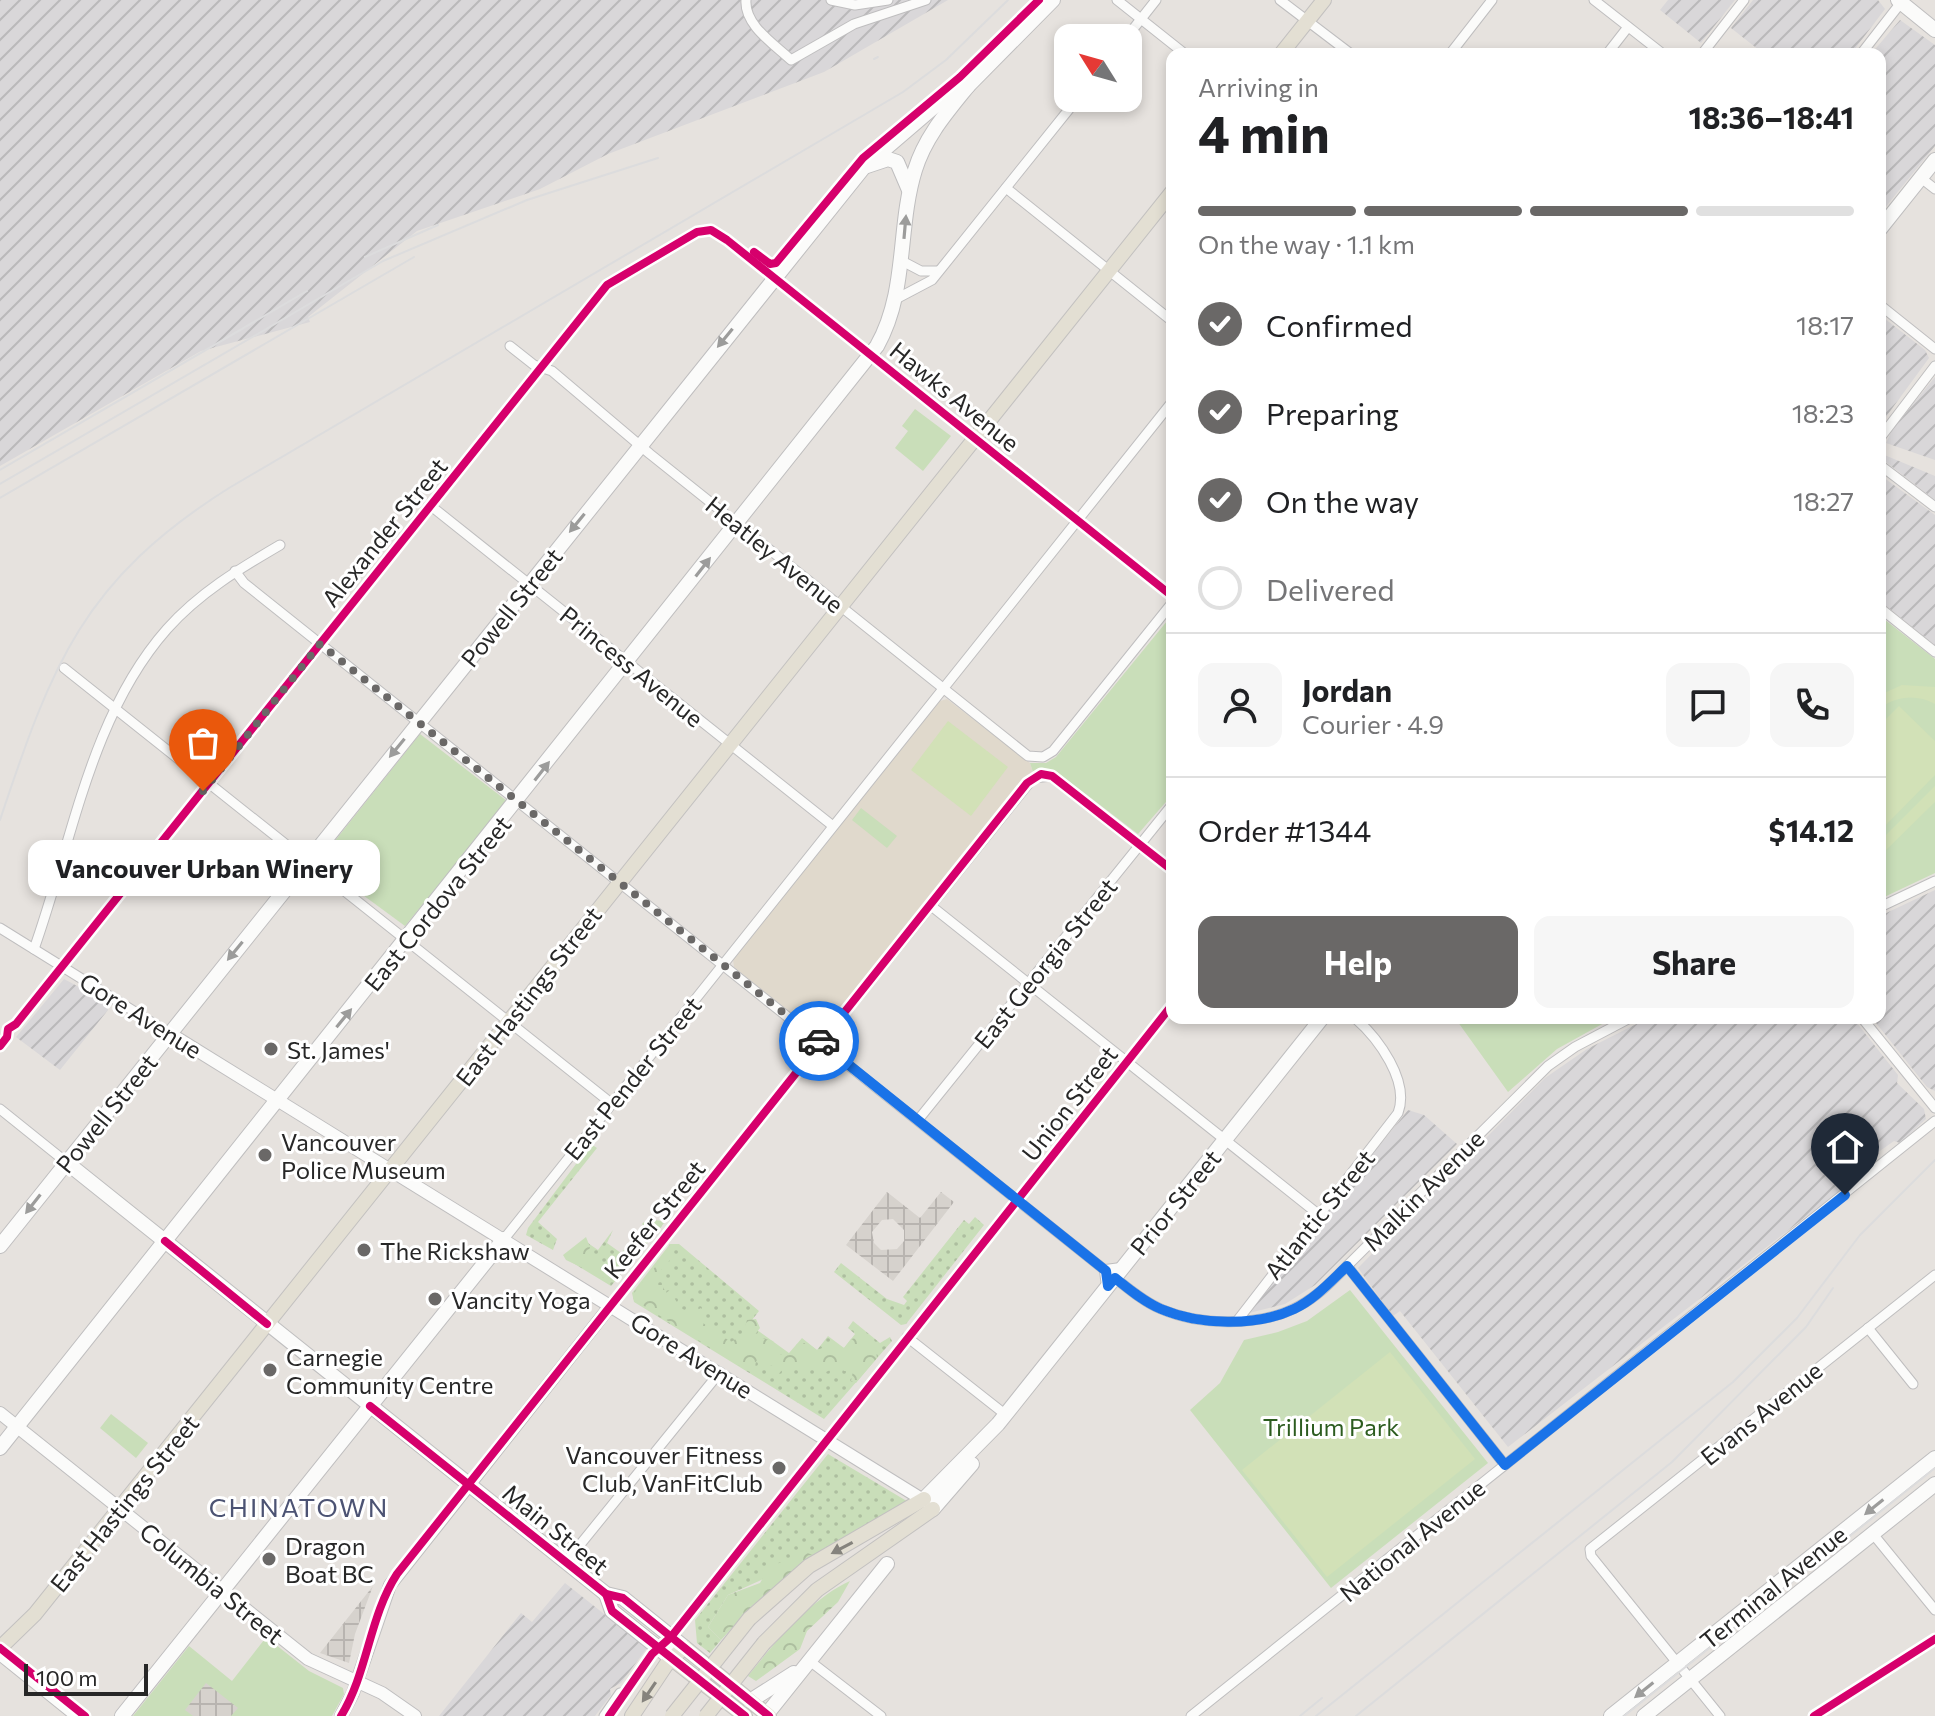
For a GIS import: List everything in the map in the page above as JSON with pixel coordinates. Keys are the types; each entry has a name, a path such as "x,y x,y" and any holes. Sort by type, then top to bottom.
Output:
{"main road":[{"path":"1286,48 1324,0"},
{"path":"1901,1 1935,30"},
{"name":"Powell Street","path":"0,1246 864,167 948,95 973,81 1050,4"},
{"name":"East Cordova Street","path":"0,1448 519,801 871,355 886,330 896,299 910,190 926,143 973,81"},
{"path":"864,167 888,159 897,162 910,190"},
{"path":"1886,221 1935,160"},
{"name":"East Hastings Street","path":"0,1651 35,1614 1166,199"},
{"name":"Prior Street","path":"929,1504 1002,1420 1113,1276 1317,1024"},
{"name":"Main Street","path":"66,1162 606,1594 623,1598 767,1715"},
{"name":"East Pender Street","path":"122,1716 504,1239"},
{"name":"Terminal Avenue","path":"1611,1716 1935,1458"},
{"name":"Terminal Avenue","path":"1644,1716 1935,1484"},
{"path":"672,1716 749,1619 809,1566 929,1504"},
{"path":"706,1716 764,1643 817,1590 929,1504"},
{"path":"767,1715 887,1564"},
{"name":"Main Street","path":"606,1594 612,1611 668,1662 745,1716"},
{"path":"632,1716 668,1662 684,1647"},
{"path":"750,1701 811,1662"}],"street":[{"path":"746,0 745,8 753,23 791,60 854,24 926,0"},
{"path":"831,0 855,5 888,0"},
{"path":"1117,0 1177,48"},
{"path":"1138,24 1156,0"},
{"path":"1280,0 1343,48"},
{"path":"1455,48 1492,0"},
{"path":"1594,0 1655,48"},
{"path":"1707,48 1744,0"},
{"path":"1866,48 1901,1"},
{"path":"1612,48 1628,27"},
{"path":"896,299 923,288 1067,112"},
{"path":"1921,178 1935,189"},
{"path":"1006,188 1166,315"},
{"name":"Hawks Avenue","path":"711,230 1166,591"},
{"name":"Alexander Street","path":"16,1024 607,285 697,232 711,230"},
{"path":"902,261 921,271 938,271"},
{"path":"1886,310 1935,349"},
{"name":"Heatley Avenue","path":"510,346 534,365 543,366 1028,756 1043,757 1053,751 1166,610"},
{"path":"1886,430 1935,366"},
{"name":"East Pender Street","path":"504,1239 1166,410"},
{"path":"1886,470 1935,507"},
{"name":"Princess Avenue","path":"431,506 833,826"},
{"path":"34,949 102,739 140,665 167,629 235,571 280,545"},
{"name":"Malkin Avenue","path":"235,571 244,583 1017,1200 1149,1303 1167,1312 1237,1321 1271,1317 1293,1309 1317,1294 1540,1073 1575,1047 1619,1024"},
{"path":"1886,613 1935,652"},
{"path":"64,668 611,1103"},
{"name":"Keefer Street","path":"341,1716 390,1585 1027,783 1041,774 1052,776 1140,845"},
{"name":"East Georgia Street","path":"918,1120 1166,812"},
{"path":"1140,845 1166,865"},
{"path":"1886,904 1935,881"},
{"path":"930,905 1318,1214"},
{"name":"Gore Avenue","path":"0,928 929,1504"},
{"name":"Union Street","path":"668,1662 671,1637 1166,1013"},
{"name":"Atlantic Street","path":"1237,1321 1394,1120 1401,1106 1390,1063 1362,1024"},
{"path":"1867,1024 1935,1108"},
{"path":"0,1046 7,1037"},
{"name":"Main Street","path":"0,1109 66,1162"},
{"name":"National Avenue","path":"1191,1716 1934,1122"},
{"path":"1347,1266 1505,1465"},
{"name":"Evans Avenue","path":"1677,1664 1589,1553 1935,1275"},
{"path":"1868,1328 1913,1384"},
{"path":"907,1337 1002,1420"},
{"path":"566,1562 720,1372"},
{"name":"Columbia Street","path":"0,1413 315,1664 382,1693 415,1716"},
{"path":"1873,1534 1935,1610"},
{"path":"0,1651 77,1716"},
{"path":"811,1662 881,1716"},
{"path":"1677,1664 1720,1716"},
{"path":"604,1716 620,1693"}],"shaded area":[{"path":"0,0 948,0 824,72 608,154 540,189 417,231 308,317 310,322 201,351 0,466"},
{"path":"1668,0 1735,0 1701,43 1660,10"},
{"path":"1753,0 1878,0 1885,9 1856,48 1756,48 1731,28"},
{"path":"1900,20 1935,45 1935,146 1886,207 1886,48 1876,48"},
{"path":"1886,320 1925,350 1929,358 1886,417"},
{"path":"1935,377 1935,460 1886,443 1892,430"},
{"path":"1886,456 1935,476 1935,500 1886,462"},
{"path":"1886,479 1935,515 1935,645 1886,606"},
{"path":"947,699 1030,763 1033,772 824,1032 816,1033 734,967 733,959 940,701"},
{"path":"1935,890 1935,1091 1927,1087 1877,1024 1886,1024 1886,913"},
{"path":"64,979 107,1002 108,1010 60,1070 16,1037"},
{"path":"1636,1024 1858,1024 1898,1075 1897,1083 1924,1109 1926,1119 1900,1143 1894,1141 1877,1153 1874,1164 1508,1447 1400,1311 1393,1316 1358,1268 1545,1078 1587,1049"},
{"path":"1408,1110 1424,1115 1457,1144 1315,1285 1285,1304 1245,1314"},
{"path":"887,1192 920,1218 941,1192 954,1202 893,1281 846,1245","holes":["893,1219 904,1230 904,1241 897,1249 881,1250 874,1243 872,1232 882,1220"]},
{"path":"565,1583 647,1648 621,1683 610,1689 611,1695 595,1716 439,1716 521,1613 532,1622"},
{"path":"373,1586 355,1634 349,1663 320,1653"},
{"path":"206,1683 238,1708 231,1716 193,1716 185,1710"}],"green space":[{"path":"915,409 951,436 923,471 895,448 908,431 902,426"},
{"path":"1886,621 1935,659 1935,873 1886,896"},
{"path":"1166,622 1166,802 1138,834 1057,772 1033,772 1030,763 1046,763 1056,757"},
{"path":"1902,685 1935,687 1935,704 1907,698 1886,705 1886,692"},
{"path":"1899,706 1935,741 1935,775 1886,825 1886,719"},
{"path":"948,721 1008,767 971,816 911,770"},
{"path":"420,734 507,801 405,926 318,862"},
{"path":"1935,786 1935,802 1886,850 1886,835"},
{"path":"861,808 897,836 887,848 852,820"},
{"path":"1459,1024 1602,1024 1557,1049 1508,1092"},
{"path":"591,1144 597,1148 538,1222 557,1239 553,1250 526,1235 528,1228"},
{"path":"975,1217 984,1225 906,1324 901,1325 834,1272 841,1263 887,1299 904,1305 907,1301 903,1297 964,1220 969,1224"},
{"path":"654,1220 663,1221 662,1226 616,1279 608,1280 566,1260 563,1255 586,1237 590,1247 587,1256 605,1267 638,1252 635,1246 644,1239"},
{"path":"644,1222 654,1229 660,1222 664,1223 611,1286 568,1260 585,1241 598,1250 613,1230 607,1243 621,1253 646,1228 642,1224"},
{"path":"670,1244 679,1244 759,1311 749,1324 789,1353 802,1338 817,1350 828,1336 844,1348 855,1334 848,1328 853,1321 880,1343 890,1337 892,1341 824,1419 634,1302 632,1293"},
{"path":"669,1250 671,1259 661,1270 657,1285 662,1285 666,1293 670,1290 680,1308 691,1313 701,1308 706,1315 703,1323 731,1342 743,1334 747,1320 756,1319 760,1328 754,1336 773,1341 781,1355 790,1355 797,1344 807,1343 817,1350 835,1343 844,1348 851,1339 868,1336 875,1342 877,1358 856,1383 851,1381 853,1371 844,1371 840,1365 820,1375 813,1367 782,1370 777,1376 774,1373 776,1367 756,1361 754,1374 746,1370 633,1299 634,1293"},
{"name":"Trillium Park","path":"1350,1290 1488,1463 1331,1588 1190,1410 1220,1383 1244,1340 1307,1321"},
{"path":"1390,1352 1475,1459 1327,1577 1242,1470"},
{"path":"111,1414 148,1443 136,1458 100,1428"},
{"path":"828,1454 910,1503 814,1556 728,1595 708,1627 721,1640 710,1653 697,1643 695,1620"},
{"path":"806,1552 814,1556 753,1605 721,1640 708,1627 728,1595 760,1583 769,1567"},
{"path":"850,1581 838,1602 807,1631 800,1649 756,1681 748,1676 808,1610"},
{"path":"264,1640 271,1641 309,1671 343,1688 344,1694 332,1716 133,1716 189,1646 232,1681"}],"railway":[{"path":"0,820 37,715 79,630 106,592 139,557 179,522 229,488 903,92 946,60 1008,0"},
{"path":"874,59 878,57"},
{"path":"0,484 383,261 527,200 658,158"},
{"path":"365,257 438,225"},
{"path":"0,498 414,257"},
{"path":"0,470 307,291"},
{"path":"1316,1716 1733,1382 1797,1318 1860,1235 1935,1160"},
{"path":"1356,1716 1672,1462 1806,1327 1833,1288"},
{"path":"1624,1716 1935,1468"},
{"path":"1300,1716 1322,1698"}],"cycle path":[{"path":"754,252 770,264 776,263 863,158 960,77 1039,0"},
{"path":"0,1046 7,1037 8,1029 16,1024 607,285 697,232 711,230 727,240 1166,591"},
{"path":"341,1716 357,1681 380,1608 397,1574 1027,783 1041,774 1052,776 1166,865"},
{"path":"609,1716 652,1654 671,1637 1166,1013"},
{"path":"165,1241 267,1324"},
{"path":"370,1406 606,1594 623,1598 769,1716"},
{"path":"606,1594 612,1611 745,1716"},
{"path":"1814,1716 1935,1639"},
{"path":"0,1648 85,1716"}],"way so far":[{"path":"203,791 320,644 819,1041"}],"place":[{"name":"Vancouver Urban Winery","path":"203,791"},
{"name":"St. James'","path":"271,1049"},
{"name":"Vancouver Police Museum","path":"265,1155"},
{"name":"The Rickshaw","path":"364,1250"},
{"name":"Vancity Yoga","path":"435,1299"},
{"name":"Carnegie Community Centre","path":"270,1370"},
{"name":"Vancouver Fitness Club, VanFitClub","path":"779,1468"},
{"name":"Dragon Boat BC","path":"269,1559"}],"district":[{"name":"CHINATOWN","path":"299,1506"}],"route":[{"path":"819,1041 1106,1271 1108,1286 1115,1278 1158,1308 1192,1318 1245,1321 1271,1317 1311,1298 1347,1266 1505,1465 1845,1195"}]}
